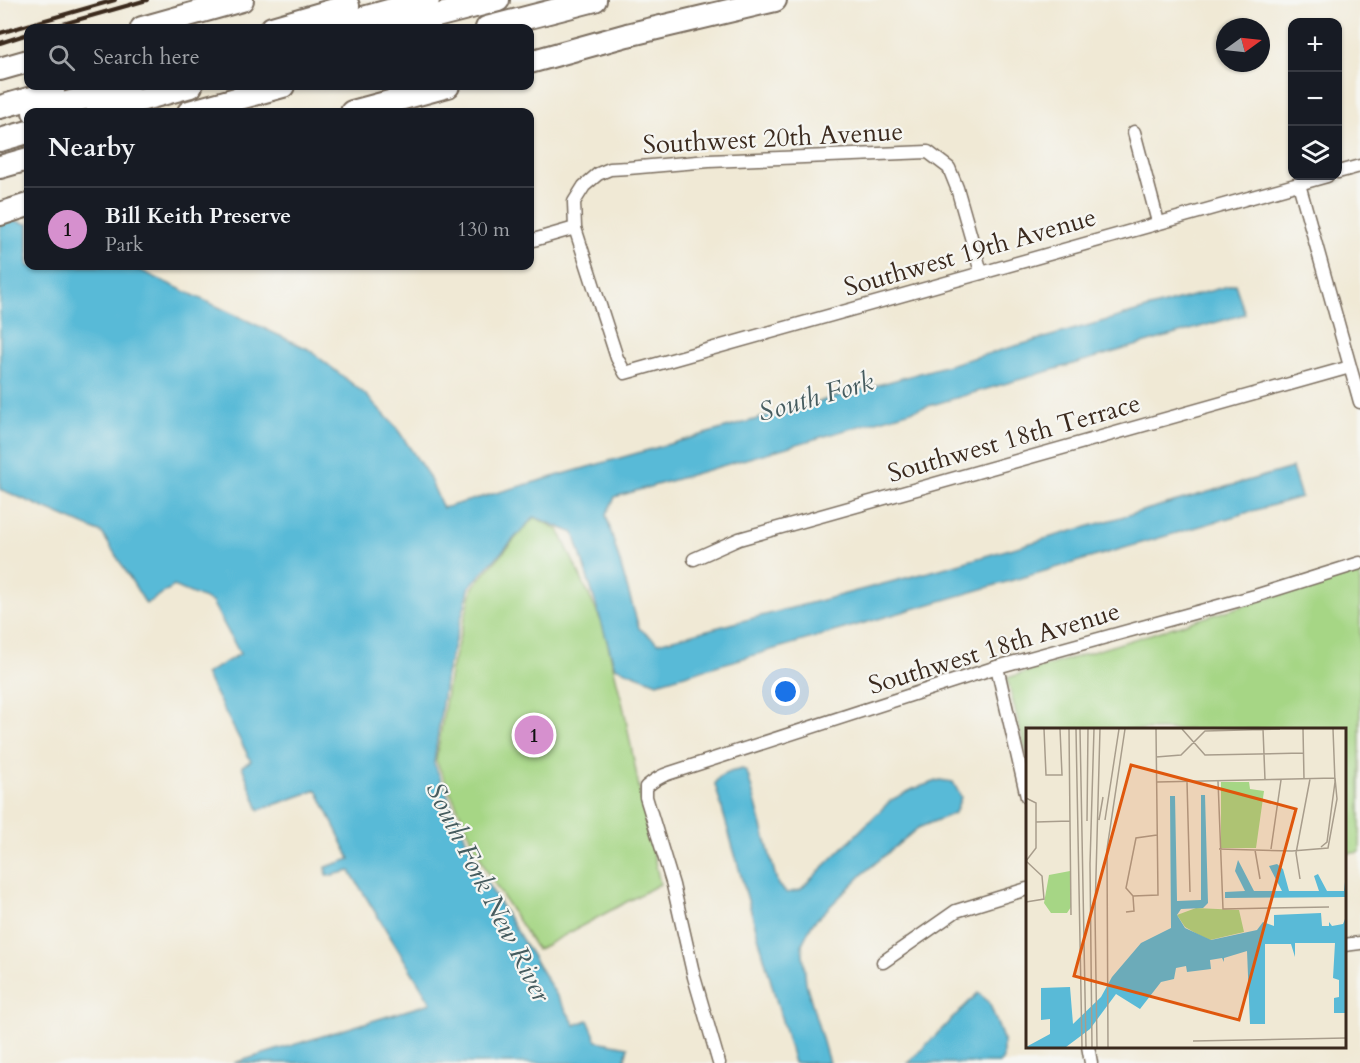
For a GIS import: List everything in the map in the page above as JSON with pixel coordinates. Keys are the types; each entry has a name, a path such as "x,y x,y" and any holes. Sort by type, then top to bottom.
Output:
{"highway":[{"path":"156,24 242,0"},
{"path":"286,24 370,0"},
{"path":"405,24 498,0"},
{"path":"502,24 595,0"},
{"path":"627,35 723,0"},
{"path":"534,61 627,35 774,0"},
{"path":"342,24 418,3"},
{"path":"0,69 24,62"},
{"path":"0,107 61,90"},
{"path":"48,108 114,90"},
{"path":"111,108 177,90"},
{"path":"203,108 269,90"},
{"path":"367,108 433,90"},
{"path":"0,122 24,115"},
{"path":"0,140 24,133"},
{"path":"0,167 24,160"},
{"path":"0,214 24,207"}],"street":[{"path":"1134,132 1158,222"},
{"name":"Southwest 20th Avenue","path":"575,228 574,202 584,186 598,174 610,169 709,161 928,152 949,168 981,272"},
{"path":"1342,171 1360,166"},
{"name":"Southwest 19th Avenue","path":"575,228 617,358 625,373 1313,180"},
{"path":"1299,184 1360,402"},
{"path":"534,240 575,228"},
{"name":"Southwest 18th Terrace","path":"694,559 739,539 1350,367"},
{"name":"Southwest 18th Avenue","path":"718,1063 694,978 673,885 646,797 646,788 658,777 997,667 1255,596 1360,563"},
{"path":"997,667 1026,792"},
{"path":"883,962 956,911 1026,889"},
{"path":"1345,945 1360,943"},
{"path":"1088,1048 1090,1063"}],"green space":[{"path":"534,517 558,529 603,625 624,710 660,884 537,950 487,872 436,761 450,673 473,587"},
{"path":"1360,570 1360,852 1345,854 1345,728 1026,728 1026,752 1007,678"}],"water":[{"name":"South Fork New River","path":"0,217 24,223 24,270 140,270 308,349 365,394 396,427 428,475 443,508 1235,284 1245,314 615,497 606,515 639,628 658,643 940,569 1292,468 1301,497 657,683 615,667 574,533 534,517 470,586 446,674 434,763 479,870 575,1025 588,1020 597,1041 628,1047 624,1063 234,1063 431,1003 350,871 327,876 326,867 350,859 317,790 259,810 242,766 251,761 205,674 240,654 212,602 174,586 146,604 102,533 0,489"},
{"path":"742,769 748,775 778,885 787,893 800,890 891,800 913,789 940,780 953,782 961,797 955,813 918,828 866,871 812,924 802,944 806,983 829,1063 794,1063 715,784 722,775"},
{"path":"978,993 989,1002 1003,1039 1003,1059 999,1063 908,1063"}],"railway":[{"path":"31,24 115,0"},
{"path":"63,24 147,0"},
{"path":"0,33 24,26"},
{"path":"0,43 24,35"}],"place":[{"name":"Bill Keith Preserve","path":"534,735"}],"water label":[{"name":"South Fork","path":"816,397"}]}
